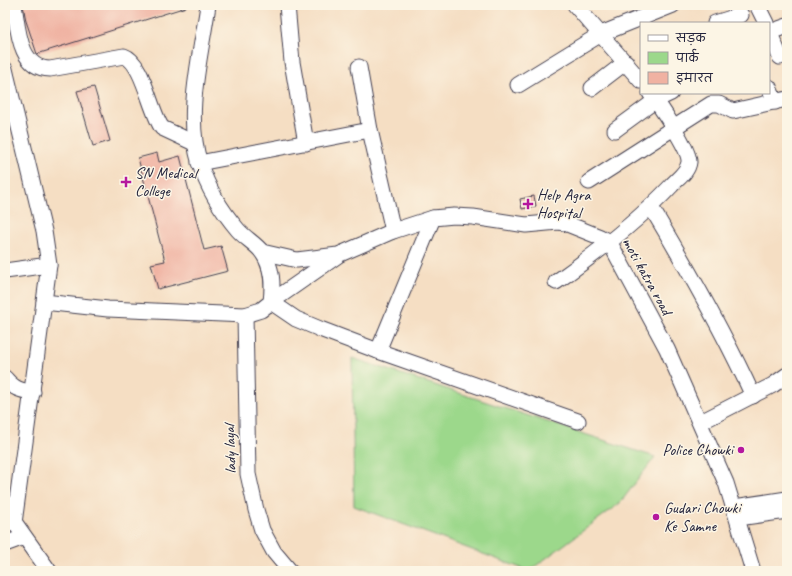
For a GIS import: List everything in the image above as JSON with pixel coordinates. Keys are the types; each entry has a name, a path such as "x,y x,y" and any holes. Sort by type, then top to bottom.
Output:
{"street":[{"path":"14,5 23,49 29,61 43,69 50,69 124,56 129,58 136,67 162,128 194,143"},
{"path":"208,5 193,105 194,143 206,184 217,202 237,229 262,252 272,279 271,302"},
{"path":"287,5 292,62 306,143"},
{"path":"575,5 640,80"},
{"path":"518,85 601,34 673,5"},
{"path":"757,5 765,22"},
{"path":"718,22 741,14"},
{"path":"770,29 787,26"},
{"path":"770,34 779,57"},
{"path":"592,88 626,62"},
{"path":"359,67 370,130 393,231"},
{"path":"5,70 44,231 49,265 14,524"},
{"path":"589,182 711,104 719,104 733,111 781,100 770,88"},
{"path":"615,130 653,97 666,94"},
{"path":"556,282 610,243 651,207 687,168 688,157 674,128 653,97"},
{"path":"199,163 370,130"},
{"path":"651,207 703,295 735,356 753,396"},
{"name":"moti katra road","path":"262,252 297,260 338,255 393,231 433,218 454,216 473,217 526,226 558,222 583,230 610,243 667,349 701,422 726,483 753,571"},
{"path":"378,351 433,218"},
{"path":"44,302 108,309 245,315 261,310 338,255"},
{"path":"5,271 49,265"},
{"path":"271,302 296,319 378,351 578,421"},
{"name":"lady layal","path":"245,315 248,474 262,530 274,552 290,571"},
{"path":"701,422 753,396 787,375"},
{"path":"5,378 11,385 19,390 33,392"},
{"path":"736,513 787,499"},
{"path":"5,509 14,524 49,571"},
{"path":"736,513 787,511"},
{"path":"5,544 24,537"}],"green space":[{"path":"352,358 655,457 620,503 529,571 354,506"}],"building":[{"path":"23,5 186,5 186,7 37,54 26,21"},
{"path":"94,87 110,141 93,146 77,91"},
{"path":"157,153 159,162 180,156 204,250 221,246 228,271 158,289 151,264 165,261 138,158"},
{"path":"534,196 536,206 522,209 520,199"}],"place":[{"name":"SN Medical College","path":"126,182"},
{"name":"Help Agra Hospital","path":"528,204"},
{"name":"Police Chowki","path":"741,450"},
{"name":"Gudari Chowki Ke Samne","path":"656,517"}]}
